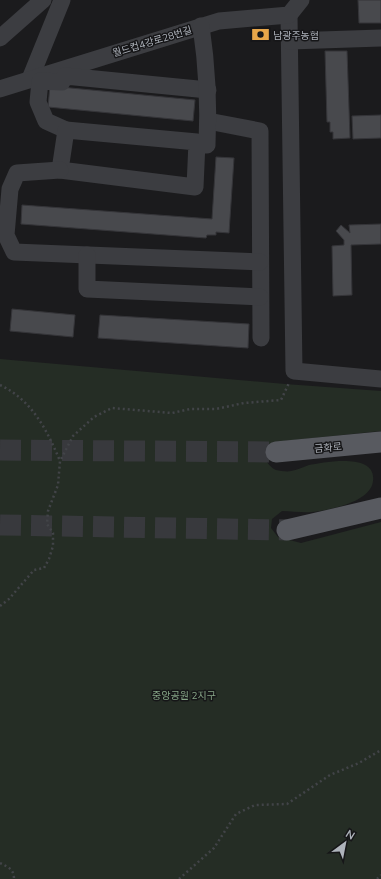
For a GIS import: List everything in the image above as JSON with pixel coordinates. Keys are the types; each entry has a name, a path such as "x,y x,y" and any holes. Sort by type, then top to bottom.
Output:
{"main road":[{"name":"금화로","path":"276,452 381,442"},
{"path":"287,530 381,508"}],"street":[{"path":"0,38 43,0"},
{"path":"30,79 62,0"},
{"path":"301,0 289,15 294,372 381,379"},
{"name":"월드컵4강로28번길","path":"0,89 219,21 289,15"},
{"path":"201,26 208,90 207,145 197,142 66,130 46,121 38,102 40,81 62,82 66,76 208,90"},
{"path":"290,41 381,38"},
{"path":"208,121 260,131 261,338"},
{"path":"60,170 66,130"},
{"path":"197,142 195,187 60,170 17,173 10,189 6,235 14,252 260,262"},
{"path":"88,255 87,289 260,297"}],"path":[{"path":"0,606 9,599 34,570 44,568 49,559 53,546 53,534 47,524 48,511 58,485 60,462 73,436 81,427 94,417 112,408 172,413 190,409 216,409 244,403 282,400 294,372"},
{"path":"0,385 25,402 48,432 60,462"},
{"path":"180,879 214,848 236,814 255,805 288,804 330,775 359,763 381,750"},
{"path":"0,863 9,867 14,874 14,879"},
{"path":"376,879 381,875"}],"green space":[{"name":"중앙공원 2지구","path":"0,359 381,391 381,431 274,442 266,447 262,454 271,467 280,471 296,470 309,465 326,462 348,461 358,462 367,466 372,472 373,481 371,488 358,500 339,507 320,511 282,511 272,519 271,528 278,537 301,543 381,522 381,879 0,879"}],"building":[{"path":"358,0 381,0 381,23 359,23"},
{"path":"325,51 347,51 350,138 333,139 333,132 330,132 330,122 327,122"},
{"path":"50,86 195,100 193,121 48,107"},
{"path":"381,115 381,138 353,139 352,116"},
{"path":"216,157 234,158 229,233 216,232 216,235 207,235 206,238 21,224 22,205 212,219"},
{"path":"381,224 381,244 351,245 352,295 333,296 332,246 344,245 344,240 336,231 341,225 350,233 349,225"},
{"path":"12,309 75,315 73,337 10,331"},
{"path":"100,315 249,324 248,348 98,338"}],"tunnel":[{"path":"0,450 276,452"},
{"path":"0,525 287,530"}],"place":[{"name":"남광주농협","path":"260,35"}]}
